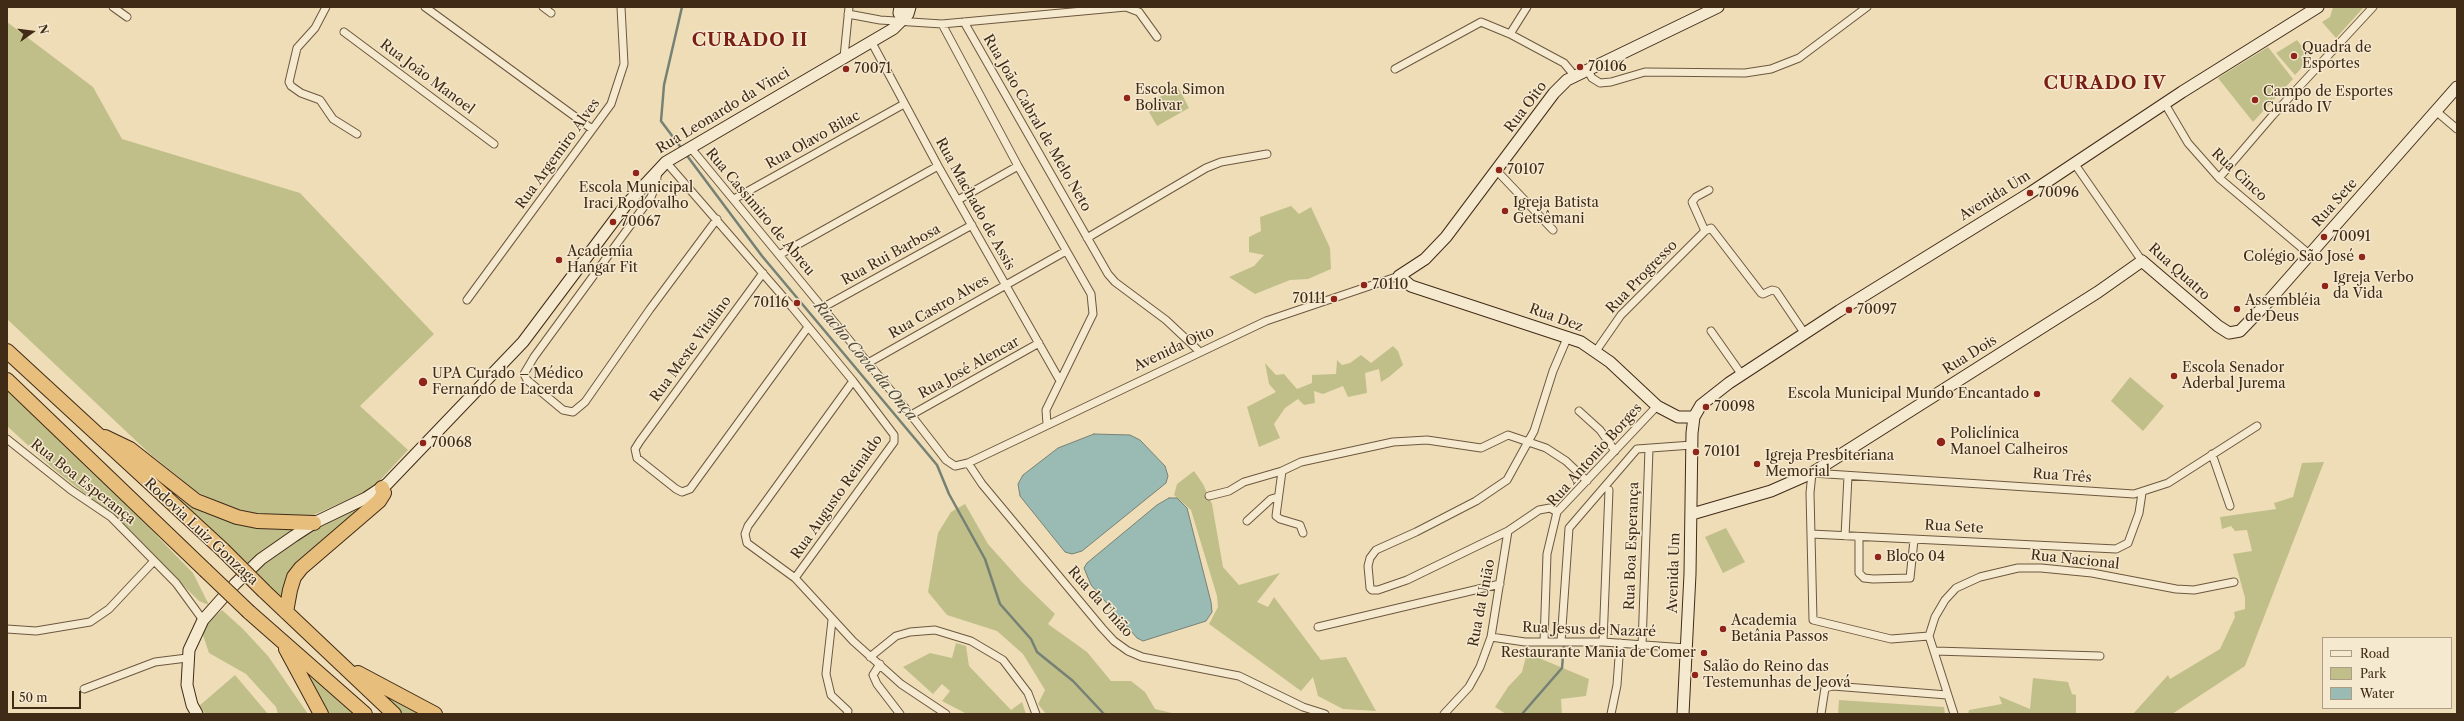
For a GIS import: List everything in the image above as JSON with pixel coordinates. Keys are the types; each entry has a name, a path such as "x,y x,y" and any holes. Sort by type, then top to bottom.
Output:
{"highway":[{"name":"Rodovia Luiz Gonzaga","path":"7,351 222,550 394,714"},
{"name":"Rodovia Luiz Gonzaga","path":"7,380 249,612 365,714"},
{"path":"91,430 130,449 196,501 237,518 256,521 314,523"},
{"path":"286,612 292,583 301,568 379,501 384,494 382,488"},
{"path":"282,641 321,714"},
{"path":"345,667 435,714"}],"street":[{"path":"113,7 127,17"},
{"path":"425,7 592,129"},
{"path":"543,7 551,13"},
{"name":"Rua Argemiro Alves","path":"467,300 611,104 620,81 624,64 621,7"},
{"path":"900,7 899,13 902,20"},
{"name":"Rua Leonardo da Vinci","path":"187,658 203,620 235,584 261,559 314,523 382,488 523,342 625,206 662,165 893,29 908,14 910,7"},
{"path":"844,57 849,11 880,20 902,20 942,24 1126,7 1139,12 1157,37"},
{"path":"1510,34 1526,7"},
{"name":"Rua Oito","path":"1399,276 1425,259 1446,237 1497,171 1554,93 1574,75 1718,7"},
{"path":"1587,69 1592,78 1600,82 1611,82 1645,72 1745,73 1771,69 1799,58 1867,7"},
{"name":"Avenida Um","path":"1694,417 1701,405 1742,375 2318,7"},
{"path":"2219,178 2273,115 2373,7"},
{"path":"324,10 315,28 297,48 289,82 291,86 301,93 320,100 333,119 357,134"},
{"name":"Rua João Cabral de Melo Neto","path":"964,22 1111,279 1166,320 1200,352"},
{"path":"1395,69 1477,23 1485,23 1510,34 1564,63 1574,75"},
{"path":"942,24 1018,166 1091,294 1093,308 1087,327 1059,379 1046,410 1047,424"},
{"name":"Rua João Manoel","path":"344,32 494,144"},
{"name":"Rua Machado de Assis","path":"871,41 938,166 1059,379"},
{"name":"Rua Sete","path":"2232,334 2249,324 2308,254 2437,112 2457,87"},
{"name":"Rua Olavo Bilac","path":"734,199 904,104"},
{"name":"Rua Cinco","path":"2164,104 2188,143 2219,178 2308,254"},
{"path":"2437,112 2457,129"},
{"name":"Rua Cassimiro de Abreu","path":"684,151 734,199 949,463 958,466 968,463"},
{"path":"1088,238 1206,168 1221,162 1267,154"},
{"name":"Rua Quatro","path":"2074,163 2142,261 2218,326 2232,334"},
{"path":"717,219 579,408 572,412 563,410 527,380 524,374 531,361 651,197 662,165 717,219 854,381 748,526 745,534 747,543 795,578 832,620 870,657 880,664 901,684 946,714"},
{"path":"779,255 938,166"},
{"path":"958,200 1018,166"},
{"path":"1497,171 1553,230"},
{"path":"1709,190 1696,197 1692,202 1704,231 1711,228 1713,230 1761,293 1763,294 1772,290 1776,291 1805,334"},
{"name":"Rua Rui Barbosa","path":"822,308 972,226"},
{"name":"Rua Progresso","path":"1596,351 1621,315 1704,231"},
{"name":"Rua Castro Alves","path":"868,363 1066,251"},
{"name":"Rua Dois","path":"1812,473 2098,292 2142,261"},
{"name":"Rua Meste Vitalino","path":"763,272 640,441 635,449 637,458 676,489 686,492 808,327"},
{"name":"Rua Dez","path":"1399,276 1411,286 1568,336 1596,351 1657,406 1678,417 1694,417"},
{"name":"Avenida Oito","path":"968,463 1047,424 1284,314 1399,276"},
{"path":"1711,331 1742,375"},
{"path":"1557,512 1550,508 1539,510 1508,531 1407,580 1378,590 1372,590 1370,588 1368,566 1370,558 1376,550 1423,529 1499,487 1508,480 1528,442 1553,371 1568,336"},
{"name":"Rua José Alencar","path":"911,415 1039,343"},
{"name":"Rua Augusto Reinaldo","path":"795,578 894,442 890,429 854,381"},
{"name":"Rua Antonio Borges","path":"1544,642 1547,554 1557,512 1657,406"},
{"path":"1579,411 1600,430 1615,451"},
{"path":"1561,642 1569,528 1636,449 1648,449 1692,439 1694,417"},
{"name":"Rua Três","path":"1692,514 1771,491 1812,473 2108,494 2142,493 2168,483 2257,426"},
{"path":"1209,496 1229,491 1244,482 1282,472 1301,462 1393,442 1427,440 1481,448 1508,435 1546,448 1566,461 1587,481"},
{"name":"Rua Boa Esperança","path":"7,439 71,490 111,517 176,583 203,620"},
{"name":"Avenida Um","path":"1683,714 1692,514 1692,439"},
{"name":"Rua Boa Esperança","path":"1642,645 1648,449"},
{"path":"2212,454 2230,506"},
{"name":"Rua da União","path":"968,463 982,484 1102,628 1114,641 1128,651 1142,657 1239,676 1303,707 1325,714"},
{"path":"1282,472 1276,516 1280,519 1300,525 1303,533"},
{"path":"1812,473 1812,616 1815,621 1823,624 1891,639 1929,636 1954,714"},
{"path":"1845,536 1848,476"},
{"path":"1603,642 1609,490"},
{"name":"Rua Sete","path":"1811,534 2116,549 2128,543 2139,513 2142,493"},
{"path":"1247,521 1271,499 1278,497"},
{"name":"Rua da União","path":"1444,714 1469,687 1480,667 1491,637 1508,531"},
{"path":"1859,537 1859,574 1864,578 1873,579 1910,578 1914,540"},
{"path":"7,629 36,631 90,622 110,609 154,561"},
{"name":"Rua Nacional","path":"1929,636 1942,605 1956,588 1980,577 2018,568 2073,571 2176,589 2194,590 2234,582"},
{"path":"1318,628 1500,584"},
{"path":"832,620 826,674 831,695 848,711 847,714"},
{"path":"870,657 896,636 910,632 935,630 971,641 1003,660 1028,693 1036,714"},
{"name":"Rua Jesus de Nazaré","path":"1491,637 1544,642 1603,642 1686,648"},
{"path":"1611,714 1617,685 1620,643"},
{"path":"1935,651 2100,656"},
{"path":"84,690 155,662 187,658 187,685 192,705 197,714"},
{"path":"880,664 874,675 876,684 900,714"},
{"path":"1821,714 1823,693 1828,687 1947,695"}],"green space":[{"path":"2333,7 2364,7 2336,38 2322,22 2330,17"},
{"path":"7,22 93,87 122,139 300,193 434,334 360,406 408,450 372,489 309,517 247,515 197,492 149,453 7,319"},
{"name":"Quadra de Esportes","path":"2297,40 2311,58 2295,75 2276,53"},
{"name":"Campo de Esportes Curado IV","path":"2268,47 2293,79 2253,122 2218,78"},
{"path":"1178,87 1189,108 1157,126 1145,105"},
{"path":"1291,206 1299,214 1311,207 1330,248 1331,269 1308,279 1290,280 1255,294 1229,277 1254,266 1264,255 1249,252 1249,237 1261,231 1260,217"},
{"path":"1393,346 1398,351 1403,365 1389,377 1381,382 1379,369 1365,373 1367,393 1348,397 1343,386 1323,394 1314,391 1315,403 1304,405 1298,399 1285,408 1274,424 1280,438 1259,447 1247,407 1276,392 1269,384 1265,363 1276,375 1284,374 1297,389 1312,383 1312,375 1336,374 1337,360 1342,365 1350,363 1361,355 1371,363"},
{"path":"2130,377 2164,406 2143,431 2111,401"},
{"path":"7,390 126,504 193,573 209,605 199,601 113,516 55,470 7,426"},
{"path":"2324,462 2245,666 2172,714 2133,714 2168,675 2170,679 2220,649 2235,617 2234,612 2245,609 2245,598 2233,554 2252,551 2247,530 2235,531 2231,526 2222,529 2220,517 2276,509 2274,503 2293,497 2302,463"},
{"path":"1194,471 1203,484 1212,504 1223,567 1239,585 1280,573 1257,602 1268,607 1274,597 1321,660 1346,657 1376,711 1343,709 1318,696 1313,677 1301,691 1209,624 1218,607 1217,596 1191,510 1174,495 1177,484"},
{"path":"171,494 205,513 263,525 301,526 245,565"},
{"path":"374,496 292,572 283,605 256,571 298,538"},
{"path":"965,504 988,544 1022,582 1055,614 1048,624 1087,652 1111,681 1131,681 1145,692 1155,709 1176,714 1046,714 1038,704 1045,690 1023,654 997,631 947,615 928,592 938,533 951,512"},
{"path":"1726,528 1745,562 1723,573 1705,537"},
{"path":"222,610 243,629 268,656 308,714 278,714 276,707 246,674 209,653 203,635 205,625"},
{"path":"956,643 966,646 969,666 1011,710 1022,702 1026,714 967,714 942,701 950,691 942,684 933,694 903,667 930,653 952,658"},
{"path":"1527,653 1589,679 1586,696 1561,699 1562,714 1506,714 1495,707 1508,687 1522,672"},
{"path":"304,674 319,682 356,714 325,714"},
{"path":"235,675 268,714 206,714 199,706"},
{"path":"2033,678 2068,682 2072,694 2076,695 2076,714 1968,714 1969,710 2002,704 1999,696 2030,709"},
{"path":"367,683 424,714 403,714"},
{"path":"1839,700 1944,707 1945,714 1838,714"}],"water":[{"path":"1094,434 1130,435 1140,440 1165,466 1168,476 1166,483 1082,551 1072,554 1065,552 1020,496 1018,484 1023,475 1058,448"},
{"path":"1169,498 1177,498 1187,508 1211,602 1212,612 1206,621 1143,641 1137,638 1091,585 1084,568 1087,563 1157,505"}],"waterway":[{"name":"Riacho Cova da Onça","path":"682,7 664,85 661,121 682,149"},
{"name":"Riacho Cova da Onça","path":"685,153 762,256 937,465 949,494 985,559 1000,604 1031,639 1037,652 1073,681 1104,714"},
{"path":"1522,714 1562,668 1564,644"}],"place":[{"name":"Quadra de Esportes","path":"2294,56"},
{"name":"70106","path":"1580,67"},
{"name":"70071","path":"846,69"},
{"name":"Escola Simon Bolivar","path":"1127,98"},
{"name":"Campo de Esportes Curado IV","path":"2255,100"},
{"name":"70107","path":"1499,170"},
{"name":"Escola Municipal Iraci Rodovalho","path":"636,173"},
{"name":"70096","path":"2030,193"},
{"name":"Igreja Batista Getsêmani","path":"1505,211"},
{"name":"70067","path":"613,222"},
{"name":"70091","path":"2324,237"},
{"name":"Colégio São José","path":"2362,257"},
{"name":"Academia Hangar Fit","path":"559,260"},
{"name":"70110","path":"1364,285"},
{"name":"Igreja Verbo da Vida","path":"2325,286"},
{"name":"70111","path":"1334,299"},
{"name":"70116","path":"797,303"},
{"name":"Assembléia de Deus","path":"2237,309"},
{"name":"70097","path":"1849,310"},
{"name":"Escola Senador Aderbal Jurema","path":"2174,376"},
{"name":"UPA Curado – Médico Fernando de Lacerda","path":"423,382"},
{"name":"Escola Municipal Mundo Encantado","path":"2037,394"},
{"name":"70098","path":"1706,407"},
{"name":"Policlínica Manoel Calheiros","path":"1941,442"},
{"name":"70068","path":"423,443"},
{"name":"70101","path":"1696,452"},
{"name":"Igreja Presbiteriana Memorial","path":"1757,464"},
{"name":"Bloco 04","path":"1878,557"},
{"name":"Academia Betânia Passos","path":"1723,629"},
{"name":"Restaurante Mania de Comer","path":"1704,653"},
{"name":"Salão do Reino das Testemunhas de Jeová","path":"1695,675"}],"district":[{"name":"CURADO II","path":"750,41"},
{"name":"CURADO IV","path":"2105,84"}]}
